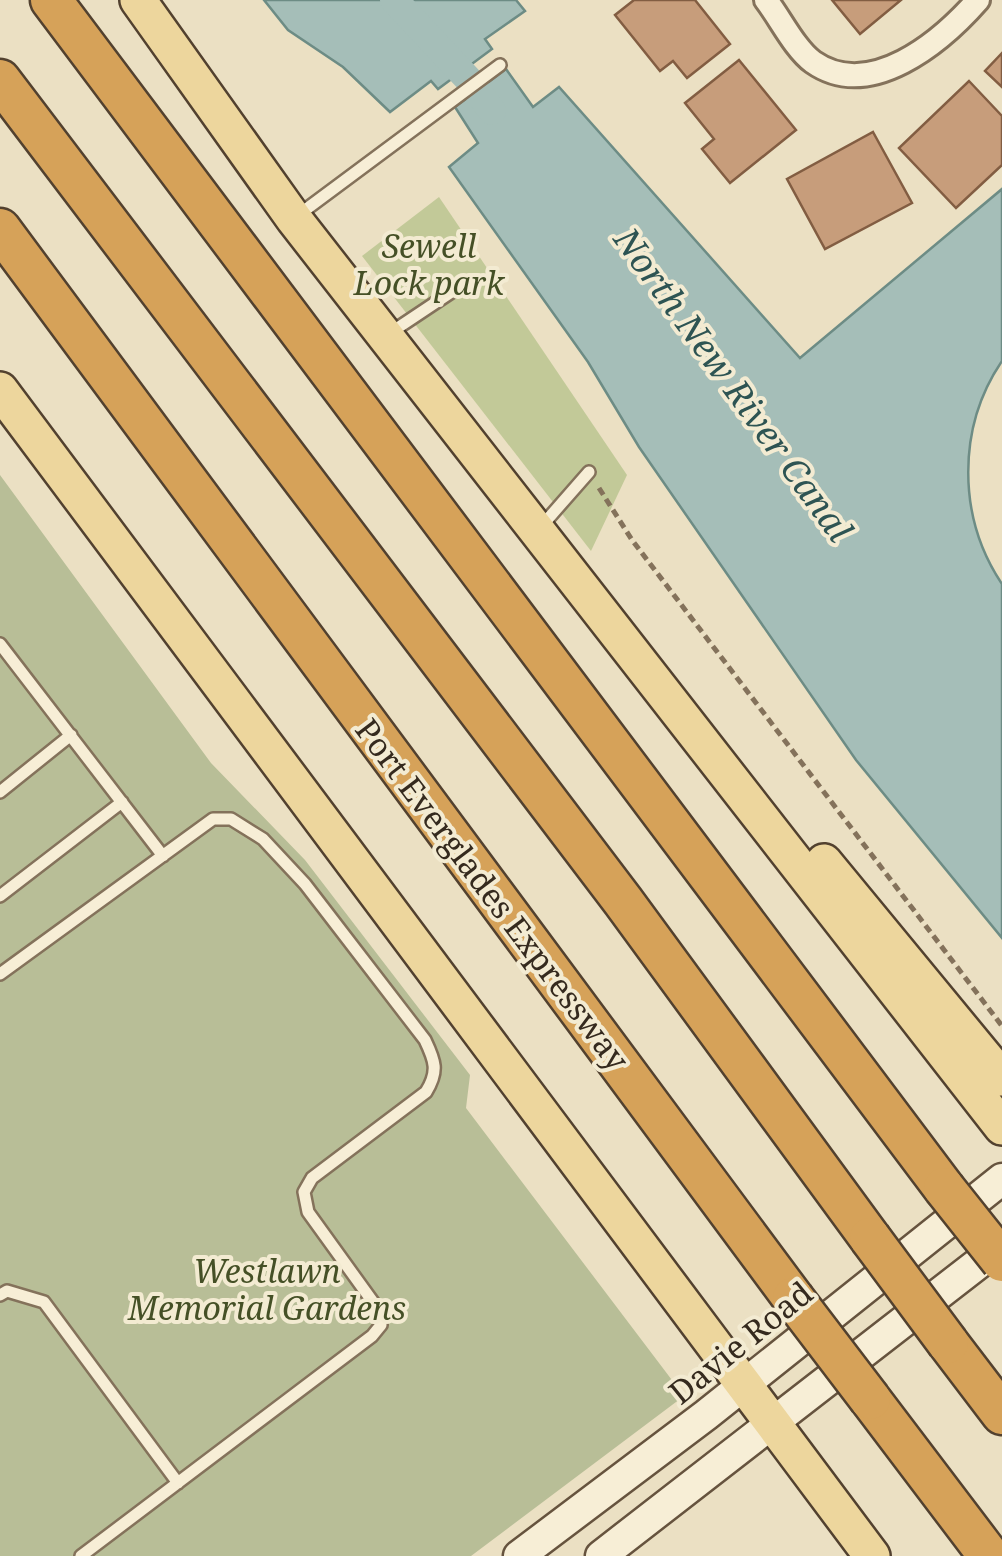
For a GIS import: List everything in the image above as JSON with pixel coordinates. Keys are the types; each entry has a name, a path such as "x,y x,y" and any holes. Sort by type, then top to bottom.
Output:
{"highway":[{"path":"51,0 1002,1261"},
{"path":"0,80 611,886 1002,1414"},
{"name":"Port Everglades Expressway","path":"0,229 988,1556"}],"main road":[{"path":"138,0 294,218 1002,1127"},
{"path":"0,390 872,1556"},
{"path":"580,589 761,786 1002,1078"},
{"name":"Davie Road","path":"519,1556 1002,1178"},
{"path":"601,1556 1002,1245"}],"street":[{"path":"766,0 812,62 846,75 886,73 960,21 978,0"}],"lane":[{"path":"294,218 500,65"},
{"path":"385,336 453,291"},
{"path":"536,532 588,472"},
{"path":"0,644 163,856"},
{"path":"0,792 71,735"},
{"path":"0,896 122,802"},
{"path":"1,972 212,820 231,819 250,827 305,884 425,1040 436,1062 435,1077 426,1092 312,1178 304,1192 308,1212 378,1309 381,1325 372,1336 81,1556"},
{"path":"0,1295 6,1291 44,1302 178,1483"}],"path":[{"path":"588,472 632,540 1002,1026"}],"green space":[{"name":"Sewell Lock park","path":"439,197 627,475 591,551 362,256"},
{"name":"Westlawn Memorial Gardens","path":"0,475 211,763 305,860 470,1075 466,1108 684,1396 471,1556 0,1556"}],"water":[{"path":"264,0 516,0 525,11 485,39 492,49 438,89 431,81 390,112 343,67 288,30"},
{"path":"506,69 533,107 559,87 800,358 1002,189 1002,361 977,414 968,472 977,530 1002,584 1002,938 856,760 639,447 588,362 449,167 478,143 455,107"}],"building":[{"path":"634,0 695,0 730,44 687,78 673,61 660,71 615,15"},
{"path":"832,0 901,0 860,34"},
{"path":"1002,53 1002,87 985,71"},
{"path":"739,60 796,130 730,183 702,149 714,139 685,103"},
{"path":"969,81 1002,116 1002,165 956,208 899,148"},
{"path":"873,132 912,203 825,249 787,179"}],"waterway":[{"name":"North New River Canal","path":"394,0 469,80 492,111"}]}
